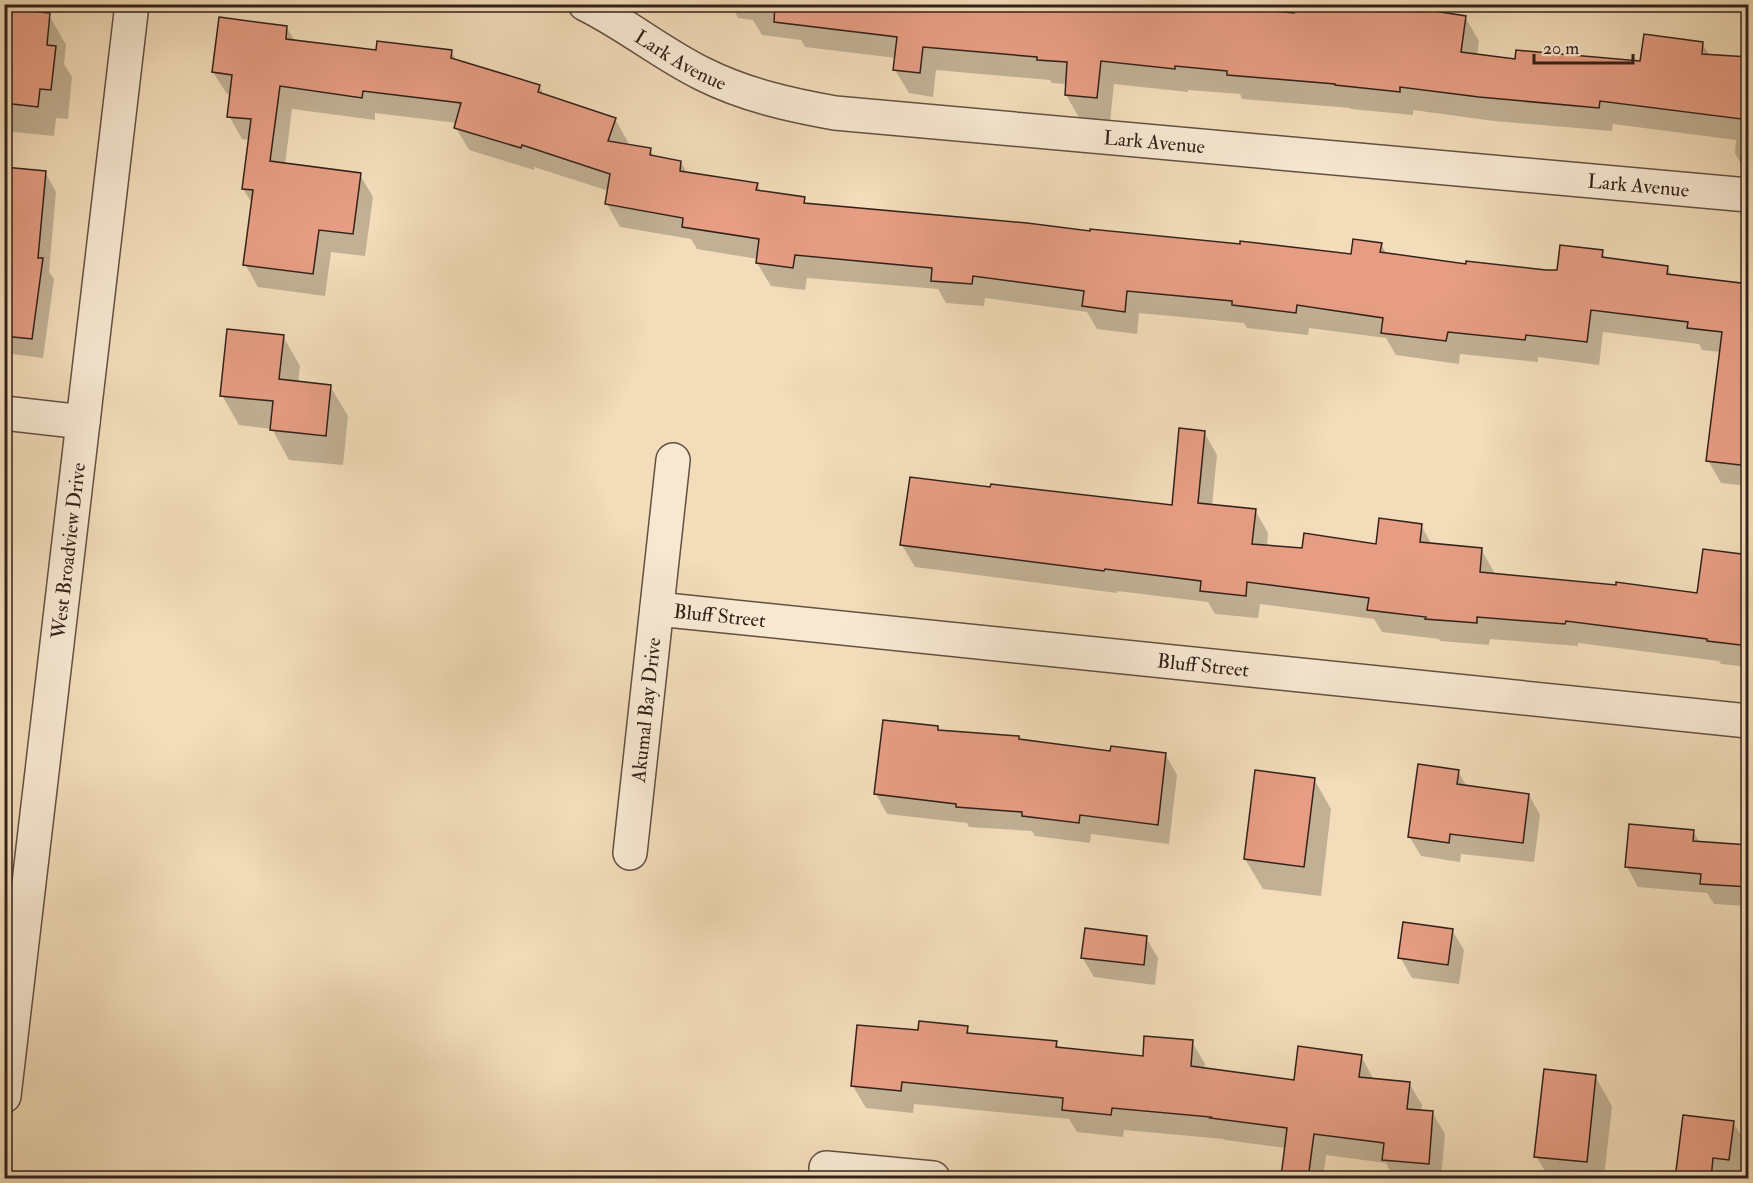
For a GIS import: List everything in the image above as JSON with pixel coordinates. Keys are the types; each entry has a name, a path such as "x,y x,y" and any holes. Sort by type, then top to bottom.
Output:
{"street":[{"name":"West Broadview Drive","path":"4,1096 15,917 83,422 132,4"},
{"name":"Lark Avenue","path":"585,4 703,74 746,92 790,105 835,113 1749,195"},
{"path":"4,413 83,422"},
{"name":"Akumal Bay Drive","path":"630,853 673,460"},
{"name":"Bluff Street","path":"657,609 1749,721"},
{"path":"826,1168 933,1179"}],"building":[{"path":"775,4 1203,4 1294,13 1294,4 1370,4 1370,6 1421,12 1421,9 1466,16 1461,52 1515,59 1516,50 1640,61 1644,34 1703,42 1702,54 1749,57 1749,120 1600,101 1599,108 1400,87 1400,92 1227,75 1227,71 1175,66 1175,69 1101,61 1097,98 1065,95 1067,62 1037,60 1037,57 923,47 920,73 893,70 897,37 774,22"},
{"path":"4,9 50,13 47,45 56,46 51,90 40,89 38,107 4,103"},
{"path":"219,17 287,26 286,39 376,50 377,41 452,50 451,58 540,85 538,92 616,118 608,141 651,148 650,155 681,161 680,171 758,183 756,190 805,197 804,203 1027,223 1090,231 1090,229 1240,244 1240,241 1351,254 1353,239 1382,243 1380,252 1466,264 1466,261 1546,270 1557,270 1560,245 1603,250 1602,257 1668,266 1667,274 1749,284 1749,466 1706,461 1722,332 1687,328 1688,322 1591,310 1587,342 1526,335 1525,340 1448,332 1446,341 1381,333 1383,318 1297,305 1296,313 1232,305 1232,301 1127,291 1125,312 1082,306 1084,291 973,276 972,284 931,281 932,268 795,255 793,268 756,263 759,239 682,227 683,218 605,204 610,174 522,145 521,148 454,128 461,103 363,91 362,98 280,86 270,161 361,173 353,234 319,230 313,274 243,265 253,190 242,189 251,119 227,117 232,75 212,72"},
{"path":"4,167 46,171 38,258 43,258 32,339 4,336"},
{"path":"227,329 284,335 279,379 331,385 326,436 270,430 273,401 220,396"},
{"path":"1179,428 1205,431 1198,503 1256,509 1252,544 1302,548 1304,533 1376,544 1379,518 1422,524 1420,542 1482,548 1480,572 1616,585 1616,582 1697,593 1703,549 1749,555 1749,646 1566,621 1565,624 1477,617 1477,623 1425,619 1426,617 1367,610 1369,598 1247,582 1246,596 1200,591 1201,581 900,545 910,477 1172,505"},
{"path":"883,720 938,726 938,730 1019,736 1019,739 1110,751 1111,746 1166,753 1158,825 1080,815 1079,823 1022,816 1022,812 956,807 956,804 874,794"},
{"path":"1418,764 1459,770 1457,784 1529,794 1523,843 1450,834 1449,843 1408,837"},
{"path":"1255,770 1315,778 1304,867 1244,859"},
{"path":"1629,824 1694,830 1693,841 1749,845 1749,887 1700,884 1701,874 1625,867"},
{"path":"1403,922 1453,929 1448,965 1398,958"},
{"path":"1085,928 1147,936 1144,965 1081,958"},
{"path":"919,1021 968,1026 967,1033 1057,1041 1056,1047 1143,1056 1144,1036 1193,1040 1191,1066 1294,1080 1298,1046 1362,1055 1359,1077 1410,1082 1407,1109 1433,1111 1429,1164 1382,1160 1384,1143 1314,1134 1308,1179 1281,1177 1287,1128 1211,1117 1112,1108 1111,1115 1062,1110 1063,1098 902,1082 901,1091 851,1086 857,1025 918,1030"},
{"path":"1544,1069 1596,1075 1587,1162 1534,1157"},
{"path":"1683,1115 1734,1121 1729,1160 1713,1158 1711,1179 1675,1179"}]}
